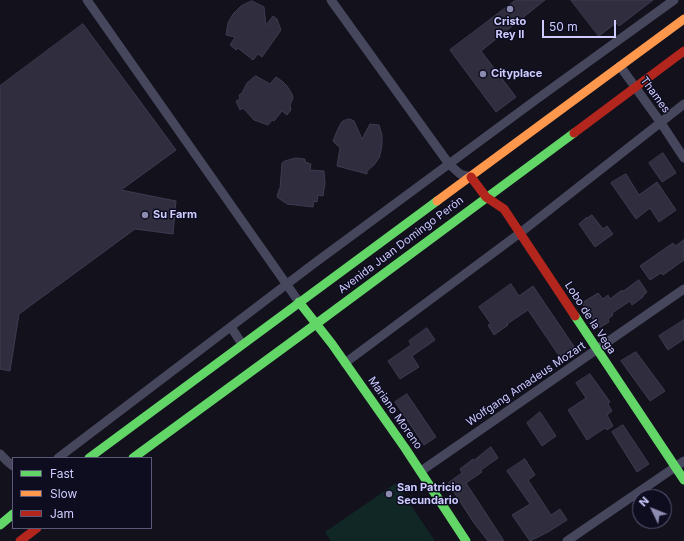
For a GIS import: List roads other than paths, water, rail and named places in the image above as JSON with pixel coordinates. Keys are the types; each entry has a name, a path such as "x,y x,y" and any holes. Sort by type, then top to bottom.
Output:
{"main road":[{"name":"Avenida Juan Domingo Perón","path":"89,457 684,19"},
{"name":"Avenida Juan Domingo Perón","path":"133,457 316,324 684,51"},
{"name":"Lobo de la Vega","path":"470,177 486,197 504,210 684,480"},
{"name":"Mariano Moreno","path":"300,302 345,363 420,471 466,541"},
{"path":"0,525 12,515"},
{"path":"20,541 36,529"}],"street":[{"path":"87,0 300,302"},
{"path":"331,0 449,164 460,174 470,177"},
{"path":"59,457 287,284 674,0"},
{"name":"Thames","path":"620,66 684,158"},
{"path":"345,363 520,233 684,104"},
{"name":"Wolfgang Amadeus Mozart","path":"420,471 684,289"},
{"path":"231,327 242,344"},
{"path":"0,454 12,465"},
{"path":"567,541 684,461"}],"place":[{"name":"Cristo Rey II","path":"510,9"},
{"name":"Cityplace","path":"483,74"},
{"name":"Su Farm","path":"145,215"},
{"name":"San Patricio Secundario","path":"389,494"}]}
